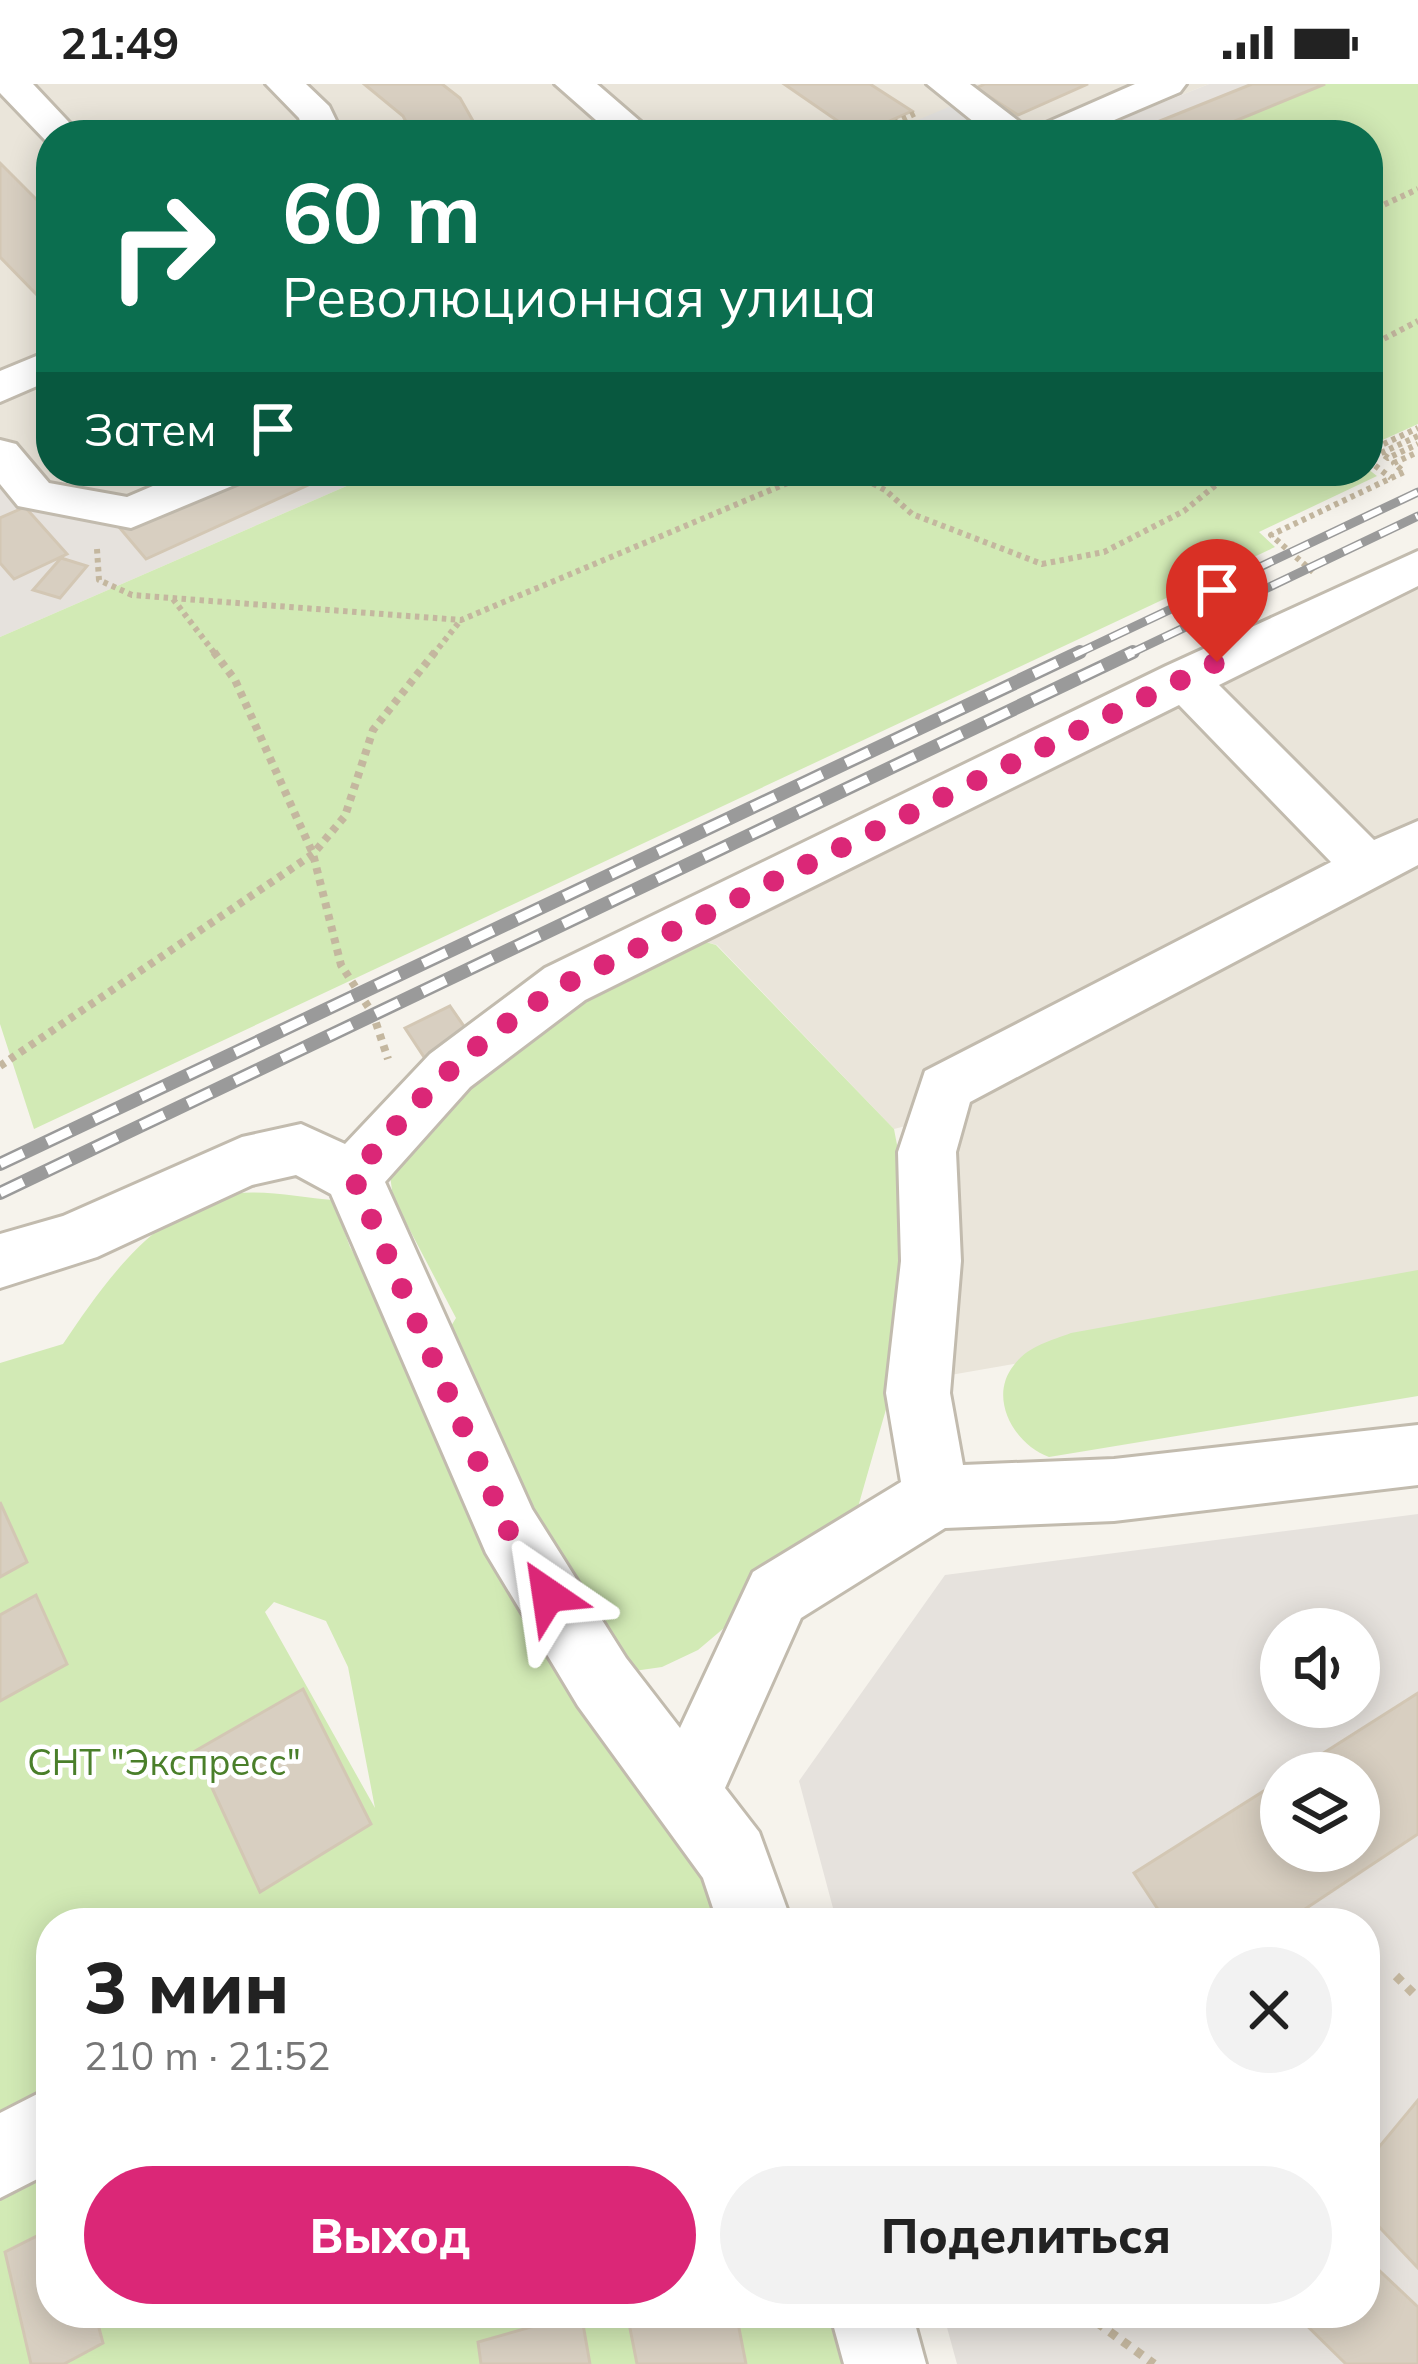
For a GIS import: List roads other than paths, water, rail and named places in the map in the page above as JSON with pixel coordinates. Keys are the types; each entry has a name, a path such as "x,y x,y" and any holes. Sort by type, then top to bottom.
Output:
{"street":[{"path":"12,84 47,120"},
{"path":"285,84 318,120"},
{"path":"574,84 618,120"},
{"path":"946,84 994,120"},
{"path":"1082,120 1167,84"},
{"path":"0,454 34,495 131,513 193,486"},
{"path":"353,1177 406,1113 482,1037 565,984 1418,567"},
{"path":"935,1496 918,1393 931,1261 927,1153 945,1088 1394,855 1183,678"},
{"path":"0,1261 76,1238 262,1158 301,1149 353,1177 509,1532 602,1682 733,1858 750,1908"},
{"path":"686,1795 777,1595 935,1496 1114,1490 1418,1455"},
{"path":"0,2159 36,2136"},
{"path":"875,2328 885,2364"}],"railway":[{"path":"1074,655 1418,492"},
{"path":"1127,655 1418,516"},
{"path":"0,1164 1080,652"},
{"path":"0,1193 1133,652"}],"park label":[{"name":"СНТ \"Экспресс\"","path":"164,1762"}]}
